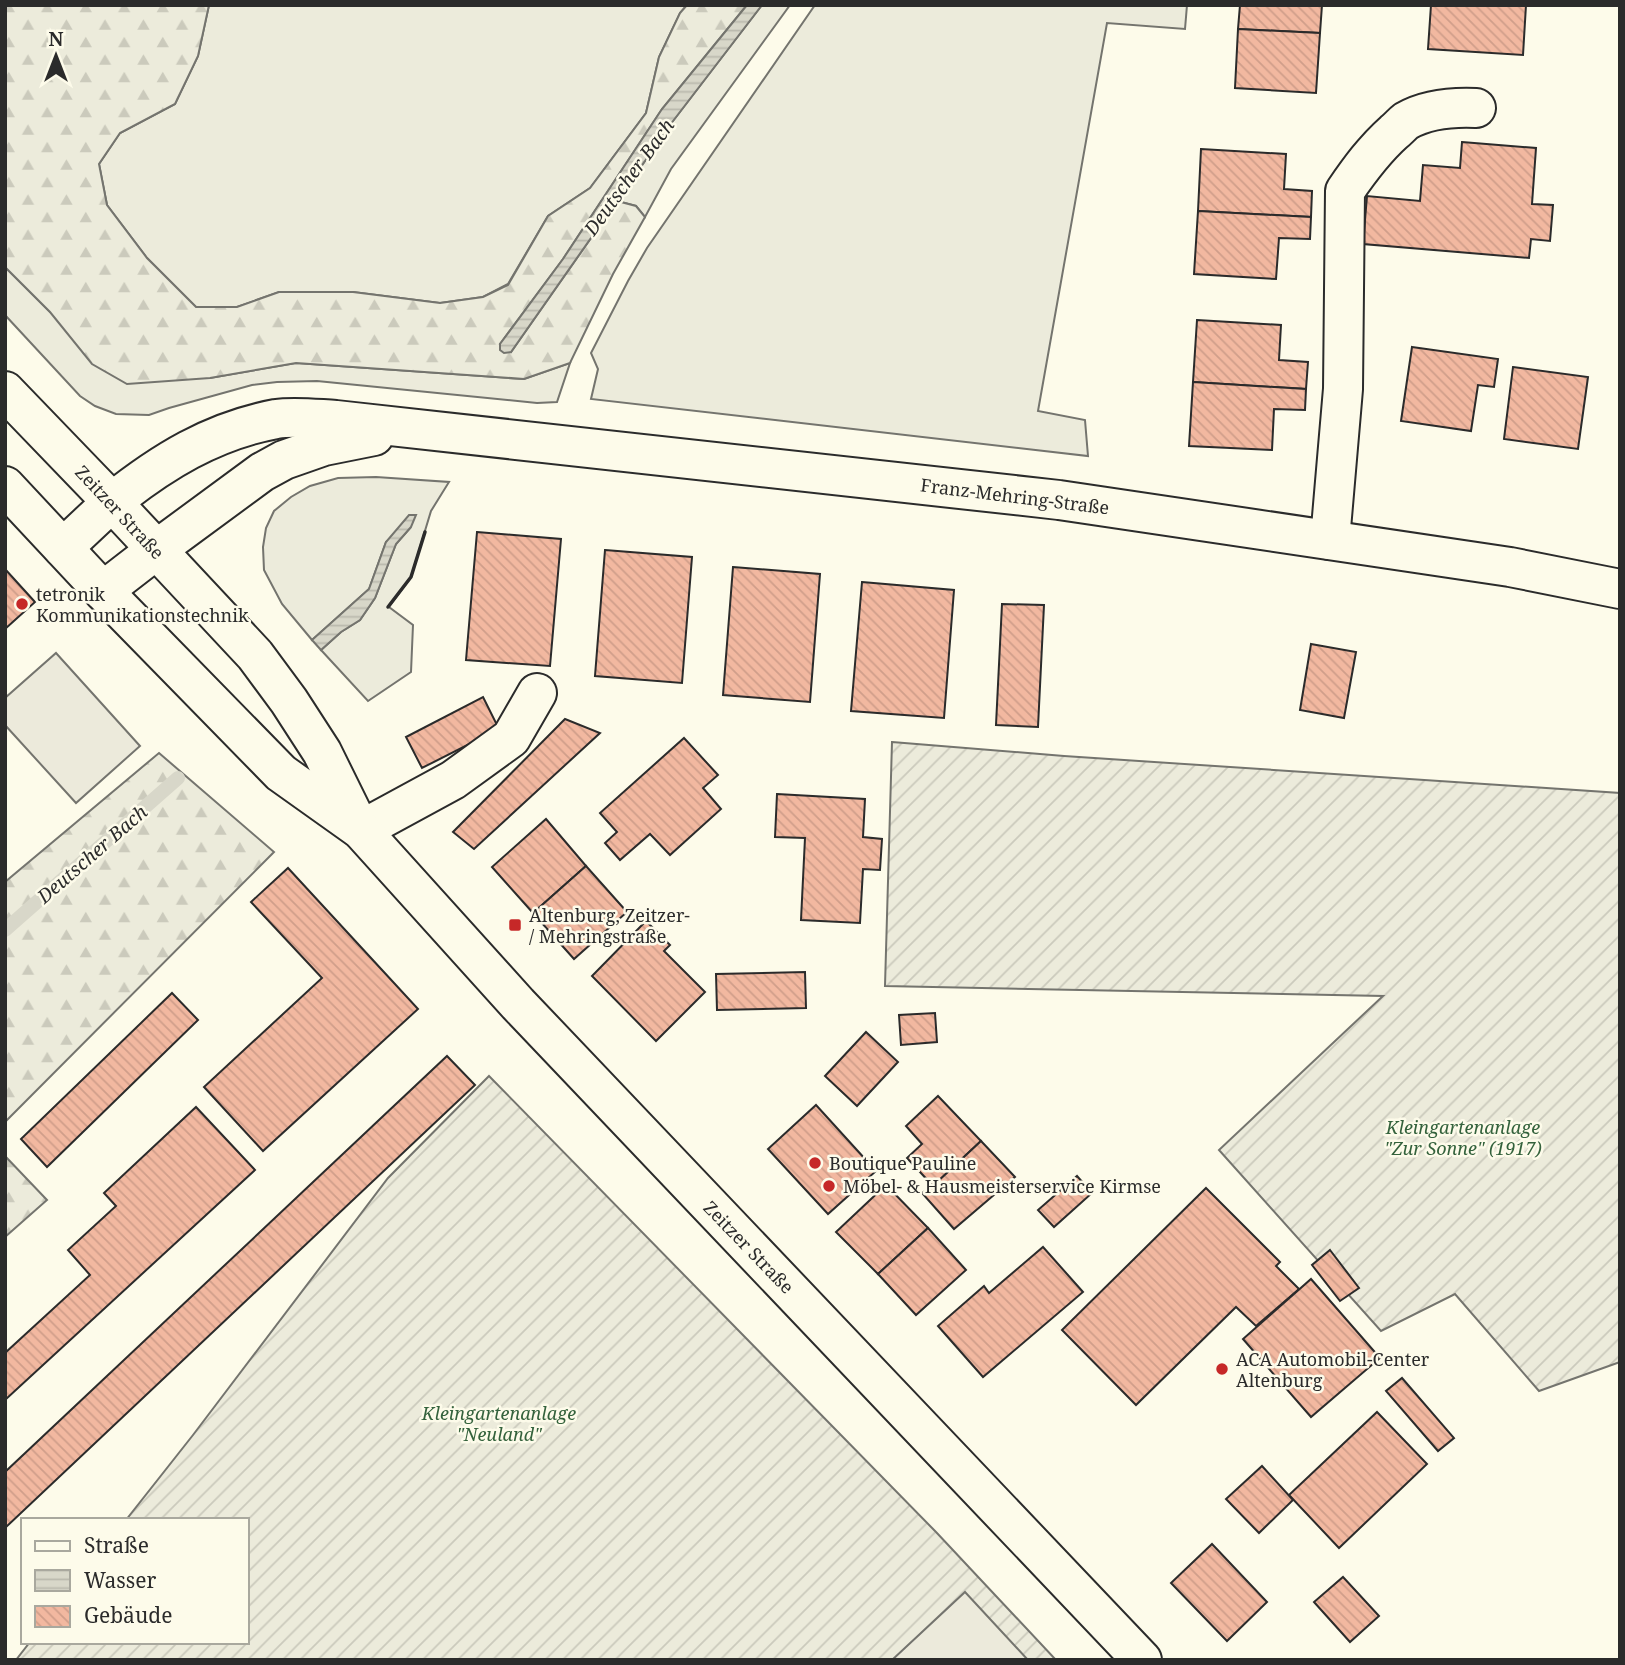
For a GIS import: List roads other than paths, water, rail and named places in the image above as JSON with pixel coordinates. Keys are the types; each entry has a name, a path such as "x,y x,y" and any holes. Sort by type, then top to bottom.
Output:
{"main road":[{"path":"1330,540 1343,389 1345,191 1376,148 1406,121 1453,107 1476,108"},
{"name":"Zeitzer Straße","path":"9,403 112,502 255,655 322,752 361,830"},
{"name":"Franz-Mehring-Straße","path":"63,548 141,478 178,454 209,440 278,419 336,420 1059,500 1510,567 1620,589"},
{"name":"Franz-Mehring-Straße","path":"103,591 222,500 284,460 324,446 407,428"},
{"name":"Zeitzer Straße","path":"5,486 103,591 281,773 361,830 518,1004 1142,1660"},
{"path":"361,830 453,780 511,738 537,693"}],"water":[{"path":"747,5 762,5 673,121 511,352 504,353 500,350 500,344 563,259 662,109"},
{"path":"409,515 416,515 411,527 396,544 375,598 360,620 321,650 312,640 369,589 386,542"}],"waterway":[{"name":"Deutscher Bach","path":"5,930 178,778"}],"place":[{"name":"tetronik Kommunikationstechnik","path":"22,604"},
{"name":"Altenburg, Zeitzer- / Mehringstraße","path":"515,925"},
{"name":"Boutique Pauline","path":"815,1163"},
{"name":"Möbel- & Hausmeisterservice Kirmse","path":"829,1186"},
{"name":"ACA Automobil-Center Altenburg","path":"1222,1369"}],"park label":[{"name":"Kleingartenanlage \"Zur Sonne\" (1917)","path":"1463,1137"},
{"name":"Kleingartenanlage \"Neuland\"","path":"499,1423"}]}
